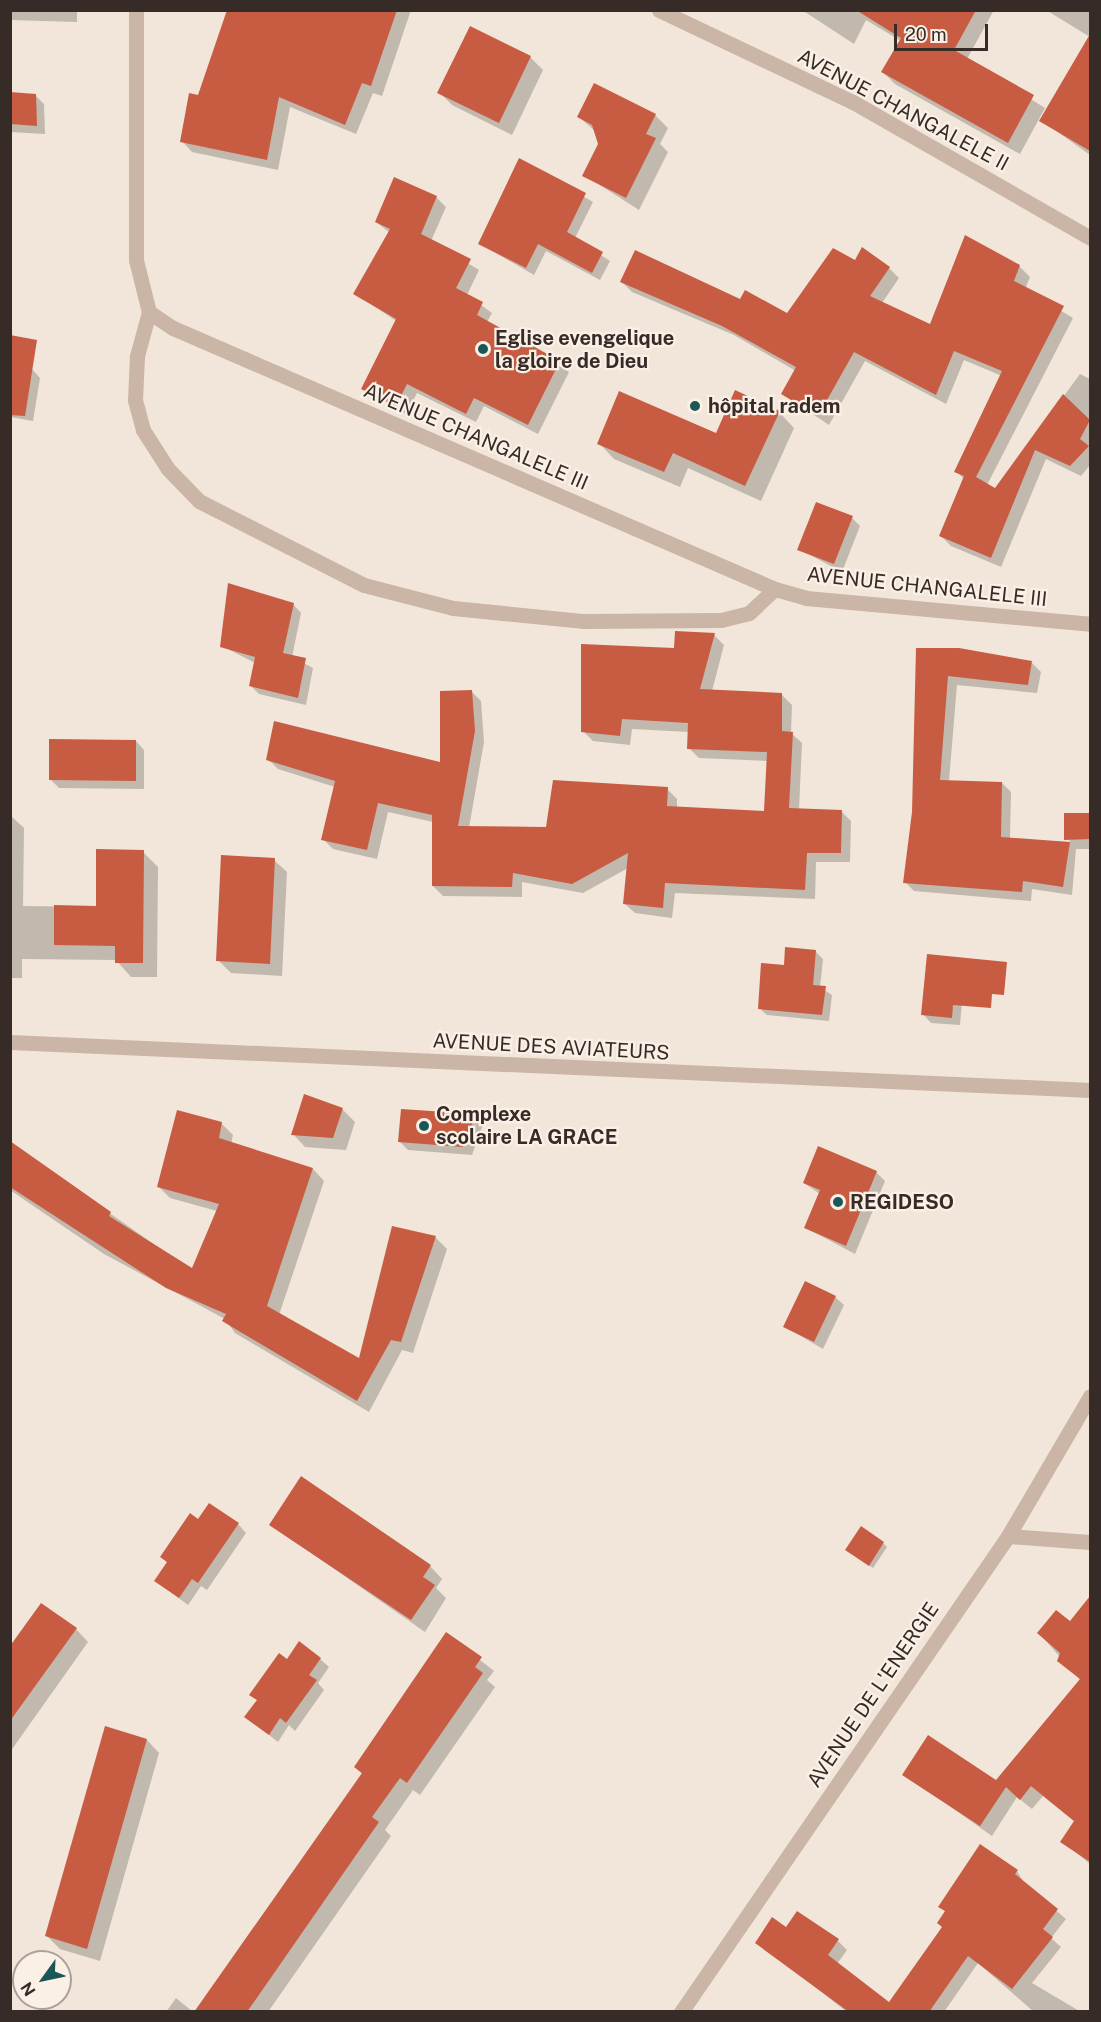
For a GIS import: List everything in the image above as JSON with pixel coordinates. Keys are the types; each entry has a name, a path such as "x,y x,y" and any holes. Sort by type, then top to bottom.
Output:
{"street":[{"path":"136,10 136,260 149,312 137,356 135,400 143,430 168,469 200,501 364,585 453,608 584,621 721,620 749,612 775,589"},
{"name":"AVENUE CHANGALELE II","path":"659,10 853,102 1090,238"},
{"name":"AVENUE CHANGALELE III","path":"149,312 196,339 775,589 806,598 1090,624"},
{"name":"AVENUE DES AVIATEURS","path":"10,1042 1090,1090"},
{"name":"AVENUE DE L'ENERGIE","path":"681,2012 1008,1536 1090,1396"},
{"path":"1008,1536 1090,1542"}],"building":[{"path":"227,10 397,10 371,86 362,83 345,125 279,97 267,160 180,142 189,93 198,95"},
{"path":"856,10 976,10 954,50 1034,95 1008,143 881,72 901,38"},
{"path":"470,26 531,56 499,123 437,93"},
{"path":"1090,34 1090,151 1039,121"},
{"path":"594,83 656,114 646,134 656,138 626,198 582,176 598,144 592,125 577,117"},
{"path":"10,92 36,94 37,126 10,124"},
{"path":"519,158 586,193 567,232 603,252 592,273 538,244 526,268 478,244"},
{"path":"394,177 437,196 421,234 471,259 456,288 483,302 477,315 560,361 528,425 474,398 466,414 407,384 396,406 361,389 396,319 353,294 390,229 375,222"},
{"path":"965,235 1020,265 1014,281 1064,306 976,477 995,488 1063,394 1090,420 1080,439 1089,446 1070,466 1035,450 991,558 939,536 964,476 954,472 1002,371 954,351 936,395 854,352 818,416 781,394 796,367 722,326 620,282 635,250 740,299 745,290 787,313 833,248 855,260 862,247 890,267 870,296 930,324"},
{"path":"10,335 37,340 25,416 10,415"},
{"path":"735,390 780,411 745,486 673,453 664,472 597,444 619,391 716,433"},
{"path":"816,502 853,516 834,564 797,550"},
{"path":"228,583 294,603 283,653 306,658 298,698 249,686 255,657 220,647"},
{"path":"675,631 715,633 700,689 782,693 782,731 793,732 789,808 842,810 841,853 807,853 805,890 665,883 663,908 623,904 628,853 572,884 513,873 512,887 432,886 432,815 378,803 367,850 321,840 335,781 266,760 274,721 440,762 440,691 472,690 475,731 458,826 546,827 553,780 668,787 667,806 764,811 767,752 687,749 688,723 622,719 620,736 581,732 581,644 674,648"},
{"path":"916,648 959,648 1032,661 1028,685 948,676 940,780 1002,782 1001,837 1070,842 1063,887 1023,881 1022,892 903,883 912,812"},
{"path":"49,739 136,740 136,781 49,780"},
{"path":"1064,813 1090,813 1090,839 1064,840"},
{"path":"96,849 144,850 143,963 115,963 115,946 54,945 54,905 96,906"},
{"path":"221,855 275,858 270,964 216,961"},
{"path":"785,947 816,950 813,985 826,986 822,1015 758,1009 761,963 784,965"},
{"path":"927,954 1007,962 1004,995 992,994 991,1008 953,1005 952,1018 921,1015"},
{"path":"304,1094 343,1108 333,1138 291,1135"},
{"path":"401,1109 476,1114 463,1147 398,1142"},
{"path":"177,1110 222,1122 219,1138 313,1168 267,1306 359,1358 392,1226 436,1236 401,1342 391,1340 357,1401 222,1321 226,1314 166,1288 10,1187 10,1141 111,1212 109,1216 192,1268 219,1204 157,1187"},
{"path":"818,1146 877,1171 846,1246 804,1228 820,1190 803,1183"},
{"path":"805,1281 836,1296 814,1342 783,1327"},
{"path":"301,1476 431,1565 423,1577 435,1585 411,1620 269,1525"},
{"path":"209,1503 239,1523 198,1583 192,1579 179,1598 154,1581 167,1562 160,1557 190,1513 198,1519"},
{"path":"861,1526 884,1542 869,1566 845,1550"},
{"path":"1090,1596 1090,1862 1060,1842 1074,1821 1031,1786 1020,1800 1006,1787 980,1826 902,1775 928,1735 996,1780 1080,1679 1057,1661 1060,1653 1037,1633 1056,1610 1070,1621"},
{"path":"41,1603 77,1628 10,1721 10,1646"},
{"path":"446,1632 482,1657 475,1667 483,1673 407,1783 400,1778 372,1817 379,1822 247,2012 194,2012 362,1773 354,1767"},
{"path":"299,1641 321,1658 309,1675 317,1680 286,1723 280,1718 269,1735 244,1717 257,1700 249,1695 279,1653 287,1659"},
{"path":"105,1726 147,1739 87,1949 45,1936"},
{"path":"980,1844 1018,1870 1015,1874 1058,1909 1043,1929 1053,1937 1012,1989 968,1956 929,2012 849,2012 755,1943 772,1917 786,1927 797,1911 839,1939 828,1955 889,2002 942,1927 937,1923 945,1911 938,1907"}],"place":[{"name":"Eglise evengelique la gloire de Dieu","path":"483,349"},
{"name":"hôpital radem","path":"695,406"},
{"name":"Complexe scolaire LA GRACE","path":"424,1126"},
{"name":"REGIDESO","path":"838,1202"}]}
